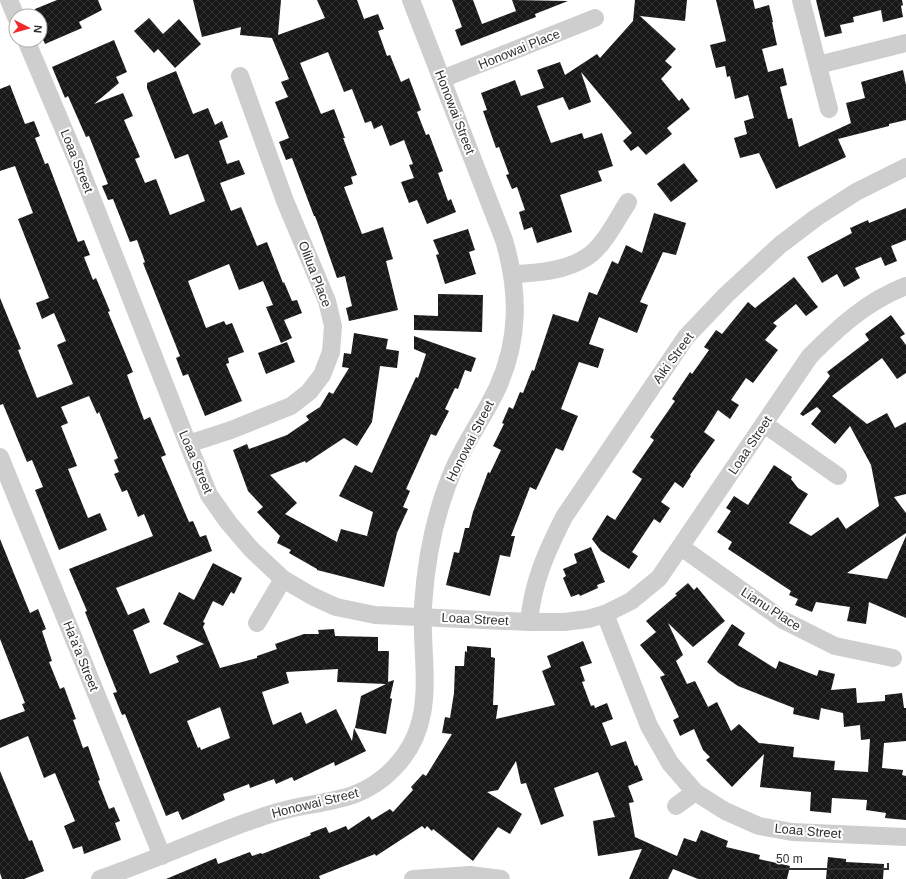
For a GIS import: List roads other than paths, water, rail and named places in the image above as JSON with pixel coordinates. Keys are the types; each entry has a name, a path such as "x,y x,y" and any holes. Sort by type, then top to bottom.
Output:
{"street":[{"name":"Honowai Street","path":"100,879 255,819 294,808 347,798 362,792 379,782 394,769 406,754 416,734 422,716 425,690 423,616 427,567 432,536 442,500 455,466 497,389 508,360 513,335 515,307 513,274 504,240 411,0"},
{"path":"801,0 829,109"},
{"name":"Honowai Place","path":"442,79 595,18"},
{"path":"818,65 906,43"},
{"name":"Loaa Street","path":"29,48 78,163 209,495 251,549 283,579 312,596 336,607 375,615 529,622 564,622 588,619 605,614 631,601 659,578 810,356 840,326 894,290 906,286"},
{"name":"Olilua Place","path":"188,444 231,430 291,406 309,392 322,375 331,352 333,326 327,301 286,201 240,76"},
{"name":"Aiki Street","path":"529,622 531,599 539,571 549,546 564,517 686,337 726,295 780,245 817,217 856,192 906,167"},
{"path":"513,274 533,274 566,267 588,257 601,243 628,202"},
{"path":"764,424 838,476"},
{"name":"Ha'a'a Street","path":"0,457 162,856"},
{"name":"Lianu Place","path":"681,547 783,620 835,646 893,658"},
{"path":"257,623 283,579"},
{"name":"Loaa Street","path":"605,614 649,726 670,763 695,792 725,811 759,826 792,832 906,837"},
{"path":"676,806 695,792"},
{"path":"413,879 470,875 502,879"}]}
